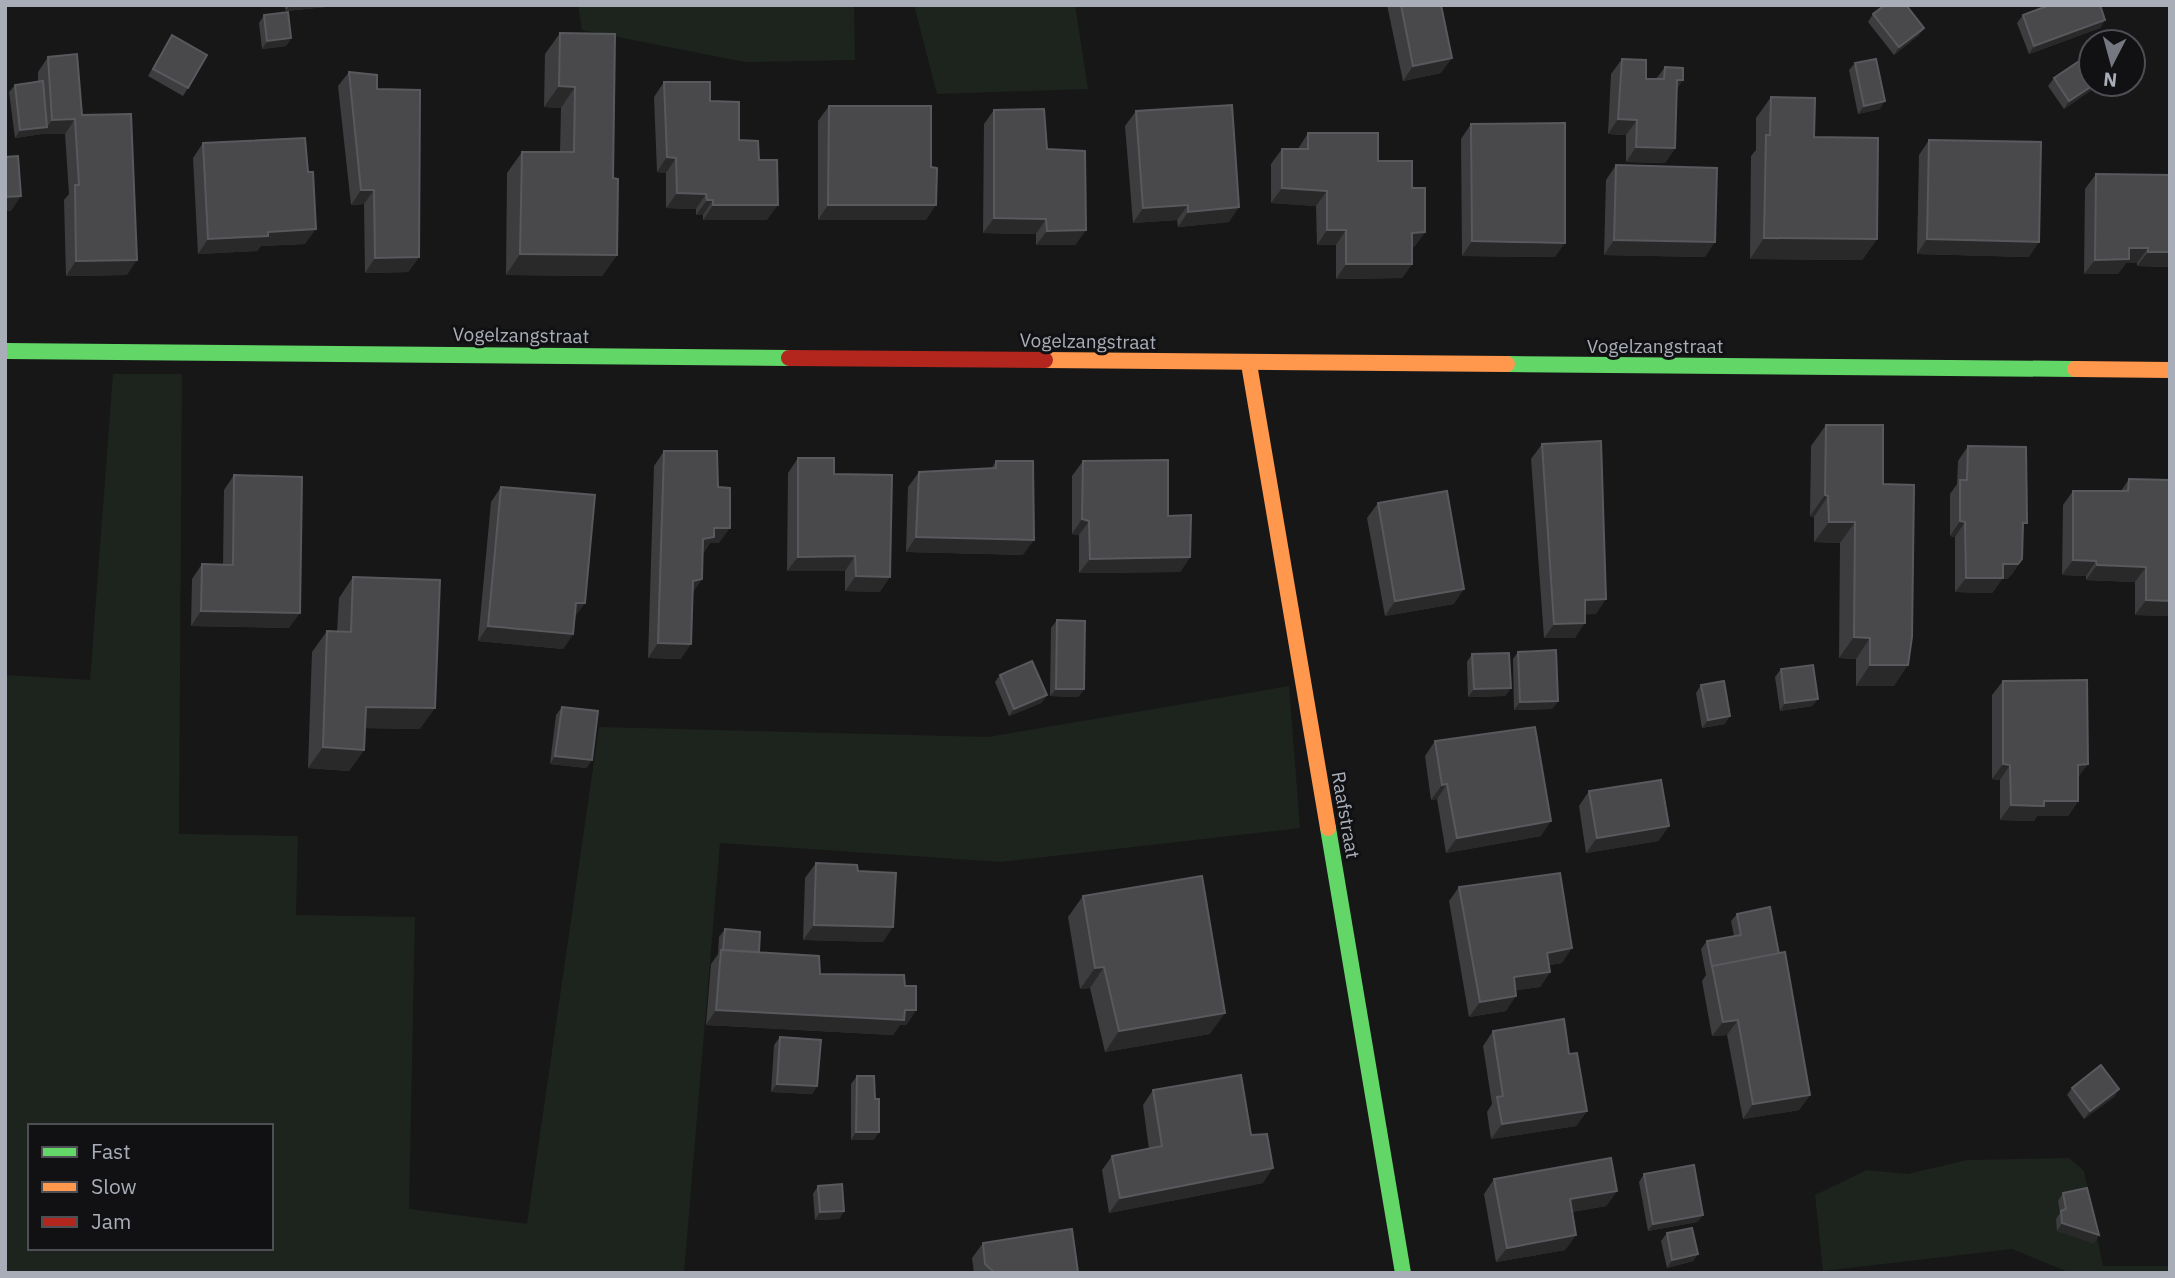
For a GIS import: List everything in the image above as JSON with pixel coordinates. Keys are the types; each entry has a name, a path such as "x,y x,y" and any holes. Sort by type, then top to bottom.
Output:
{"street":[{"name":"Vogelzangstraat","path":"5,351 2170,370"},
{"name":"Raafstraat","path":"1249,364 1403,1273"}],"shaded area":[{"path":"578,5 854,5 855,60 745,62 582,30"},
{"path":"914,5 1075,5 1088,89 937,94"},
{"path":"113,374 182,374 179,834 298,836 296,915 415,917 409,1209 527,1224 599,727 988,737 1289,686 1300,828 1001,862 720,843 684,1273 5,1273 5,675 90,680"},
{"path":"2069,1158 2084,1171 2103,1266 2170,1266 2170,1273 2071,1273 2012,1249 1823,1271 1815,1195 1867,1170 1908,1174 1967,1160"}],"building":[{"path":"1401,5 1441,5 1452,58 1413,66"},
{"path":"1885,5 1906,5 1924,28 1899,47 1873,14"},
{"path":"2050,5 2100,5 2105,20 2077,28 2034,46 2023,15"},
{"path":"288,12 291,38 267,41 264,15"},
{"path":"560,33 615,34 613,178 618,179 617,255 520,254 522,152 574,152 575,87 559,86"},
{"path":"172,35 207,55 188,88 153,69"},
{"path":"77,54 82,115 131,114 137,260 76,261 75,185 79,185 75,119 52,120 48,57"},
{"path":"1622,59 1646,60 1646,79 1664,79 1665,67 1683,68 1683,80 1677,80 1675,148 1636,147 1637,120 1618,119"},
{"path":"1876,59 1885,101 1864,106 1855,63"},
{"path":"2077,62 2077,96 2069,101 2054,78"},
{"path":"349,72 377,75 377,89 420,90 419,257 375,258 374,190 361,190"},
{"path":"43,81 47,127 20,130 15,85"},
{"path":"664,82 710,82 710,101 739,102 739,140 758,141 759,160 777,160 778,205 713,205 713,200 707,200 706,194 677,193 676,158 667,157"},
{"path":"1771,97 1815,98 1814,137 1878,138 1877,239 1764,238 1766,135 1770,135"},
{"path":"1232,105 1239,207 1188,212 1188,205 1143,208 1136,111"},
{"path":"829,106 931,106 931,167 937,168 936,205 828,205"},
{"path":"1044,109 1047,149 1085,151 1086,230 1047,231 1046,219 994,218 994,110"},
{"path":"1565,123 1565,243 1472,241 1471,124"},
{"path":"1308,133 1378,133 1378,161 1412,161 1412,188 1425,188 1425,232 1412,233 1412,264 1346,264 1346,230 1327,230 1327,191 1282,188 1282,149 1308,149"},
{"path":"305,138 308,172 313,172 316,229 268,232 268,236 208,239 203,143"},
{"path":"1929,140 2041,142 2039,242 1927,239"},
{"path":"18,156 21,196 5,197 5,157"},
{"path":"1616,165 1717,168 1715,242 1614,240"},
{"path":"2096,174 2170,175 2170,252 2148,252 2148,248 2129,248 2129,259 2095,260"},
{"path":"1826,425 1883,425 1883,484 1914,485 1912,637 1908,665 1870,665 1870,638 1854,637 1855,522 1829,522 1828,496 1825,495"},
{"path":"1601,441 1606,599 1585,600 1585,623 1554,624 1542,444"},
{"path":"1968,446 2026,447 2027,523 2023,523 2022,559 2018,564 2003,564 2003,578 1966,578 1965,522 1960,521 1960,480 1967,480"},
{"path":"664,451 717,451 718,487 730,488 730,528 714,528 714,537 703,539 702,579 693,581 691,644 658,643"},
{"path":"798,458 834,458 834,474 892,475 890,577 856,576 855,556 798,557"},
{"path":"1168,460 1168,516 1191,515 1190,557 1090,559 1089,521 1082,519 1083,461"},
{"path":"996,461 1033,461 1034,540 916,537 919,472 996,468"},
{"path":"234,475 302,477 300,613 201,611 202,564 233,565"},
{"path":"2129,479 2169,480 2170,601 2146,600 2146,567 2097,565 2096,561 2073,560 2073,491 2128,491"},
{"path":"501,487 595,495 585,603 576,603 573,634 488,626"},
{"path":"1447,491 1464,589 1395,601 1378,503"},
{"path":"353,577 440,580 435,708 366,707 364,750 323,747 327,631 351,632"},
{"path":"1057,620 1085,621 1084,689 1056,689"},
{"path":"1556,650 1558,701 1520,702 1518,652"},
{"path":"1509,653 1511,688 1474,689 1472,654"},
{"path":"1032,661 1047,695 1014,709 1000,675"},
{"path":"1813,665 1818,699 1785,703 1781,669"},
{"path":"2087,680 2088,764 2078,765 2078,801 2044,801 2044,806 2011,805 2010,765 2003,764 2003,681"},
{"path":"1724,681 1730,716 1708,720 1701,685"},
{"path":"562,707 598,711 592,760 555,756"},
{"path":"1535,727 1551,821 1457,838 1447,784 1442,785 1435,741"},
{"path":"1661,780 1669,826 1597,838 1589,791"},
{"path":"816,863 857,865 858,871 896,873 893,927 814,925"},
{"path":"1560,873 1572,948 1547,953 1550,972 1514,977 1516,996 1480,1002 1459,887"},
{"path":"1202,876 1225,1013 1119,1031 1104,967 1095,968 1083,896"},
{"path":"1770,907 1779,954 1712,967 1707,941 1741,935 1737,914"},
{"path":"725,929 760,932 759,952 723,950"},
{"path":"721,950 819,956 820,974 904,975 905,986 916,986 916,1010 905,1010 904,1020 716,1010"},
{"path":"1785,952 1810,1095 1753,1104 1738,1020 1723,1022 1712,966"},
{"path":"1564,1019 1569,1054 1577,1053 1587,1111 1502,1124 1497,1097 1503,1096 1493,1031"},
{"path":"780,1037 821,1040 817,1086 777,1084"},
{"path":"2101,1065 2119,1089 2090,1111 2072,1088"},
{"path":"1241,1075 1251,1135 1267,1134 1273,1168 1120,1198 1112,1156 1162,1146 1153,1090"},
{"path":"857,1076 874,1076 875,1099 879,1099 879,1132 856,1132"},
{"path":"1611,1158 1617,1191 1570,1199 1576,1235 1507,1248 1494,1179"},
{"path":"1694,1165 1703,1215 1653,1224 1644,1174"},
{"path":"842,1184 844,1211 820,1212 818,1186"},
{"path":"2087,1188 2099,1235 2062,1223 2061,1211 2066,1209 2063,1193"},
{"path":"1692,1228 1698,1254 1672,1260 1667,1233"},
{"path":"1072,1229 1078,1272 995,1273 985,1264 983,1243"}],"traffic: fast":[{"path":"5,351 789,358"},
{"path":"1507,364 2075,369"},
{"path":"1328,828 1403,1273"}],"traffic: slow":[{"path":"1045,360 1507,364"},
{"path":"1249,364 1328,828"},
{"path":"2075,369 2170,370"}],"traffic: jam":[{"path":"789,358 1045,360"}]}
